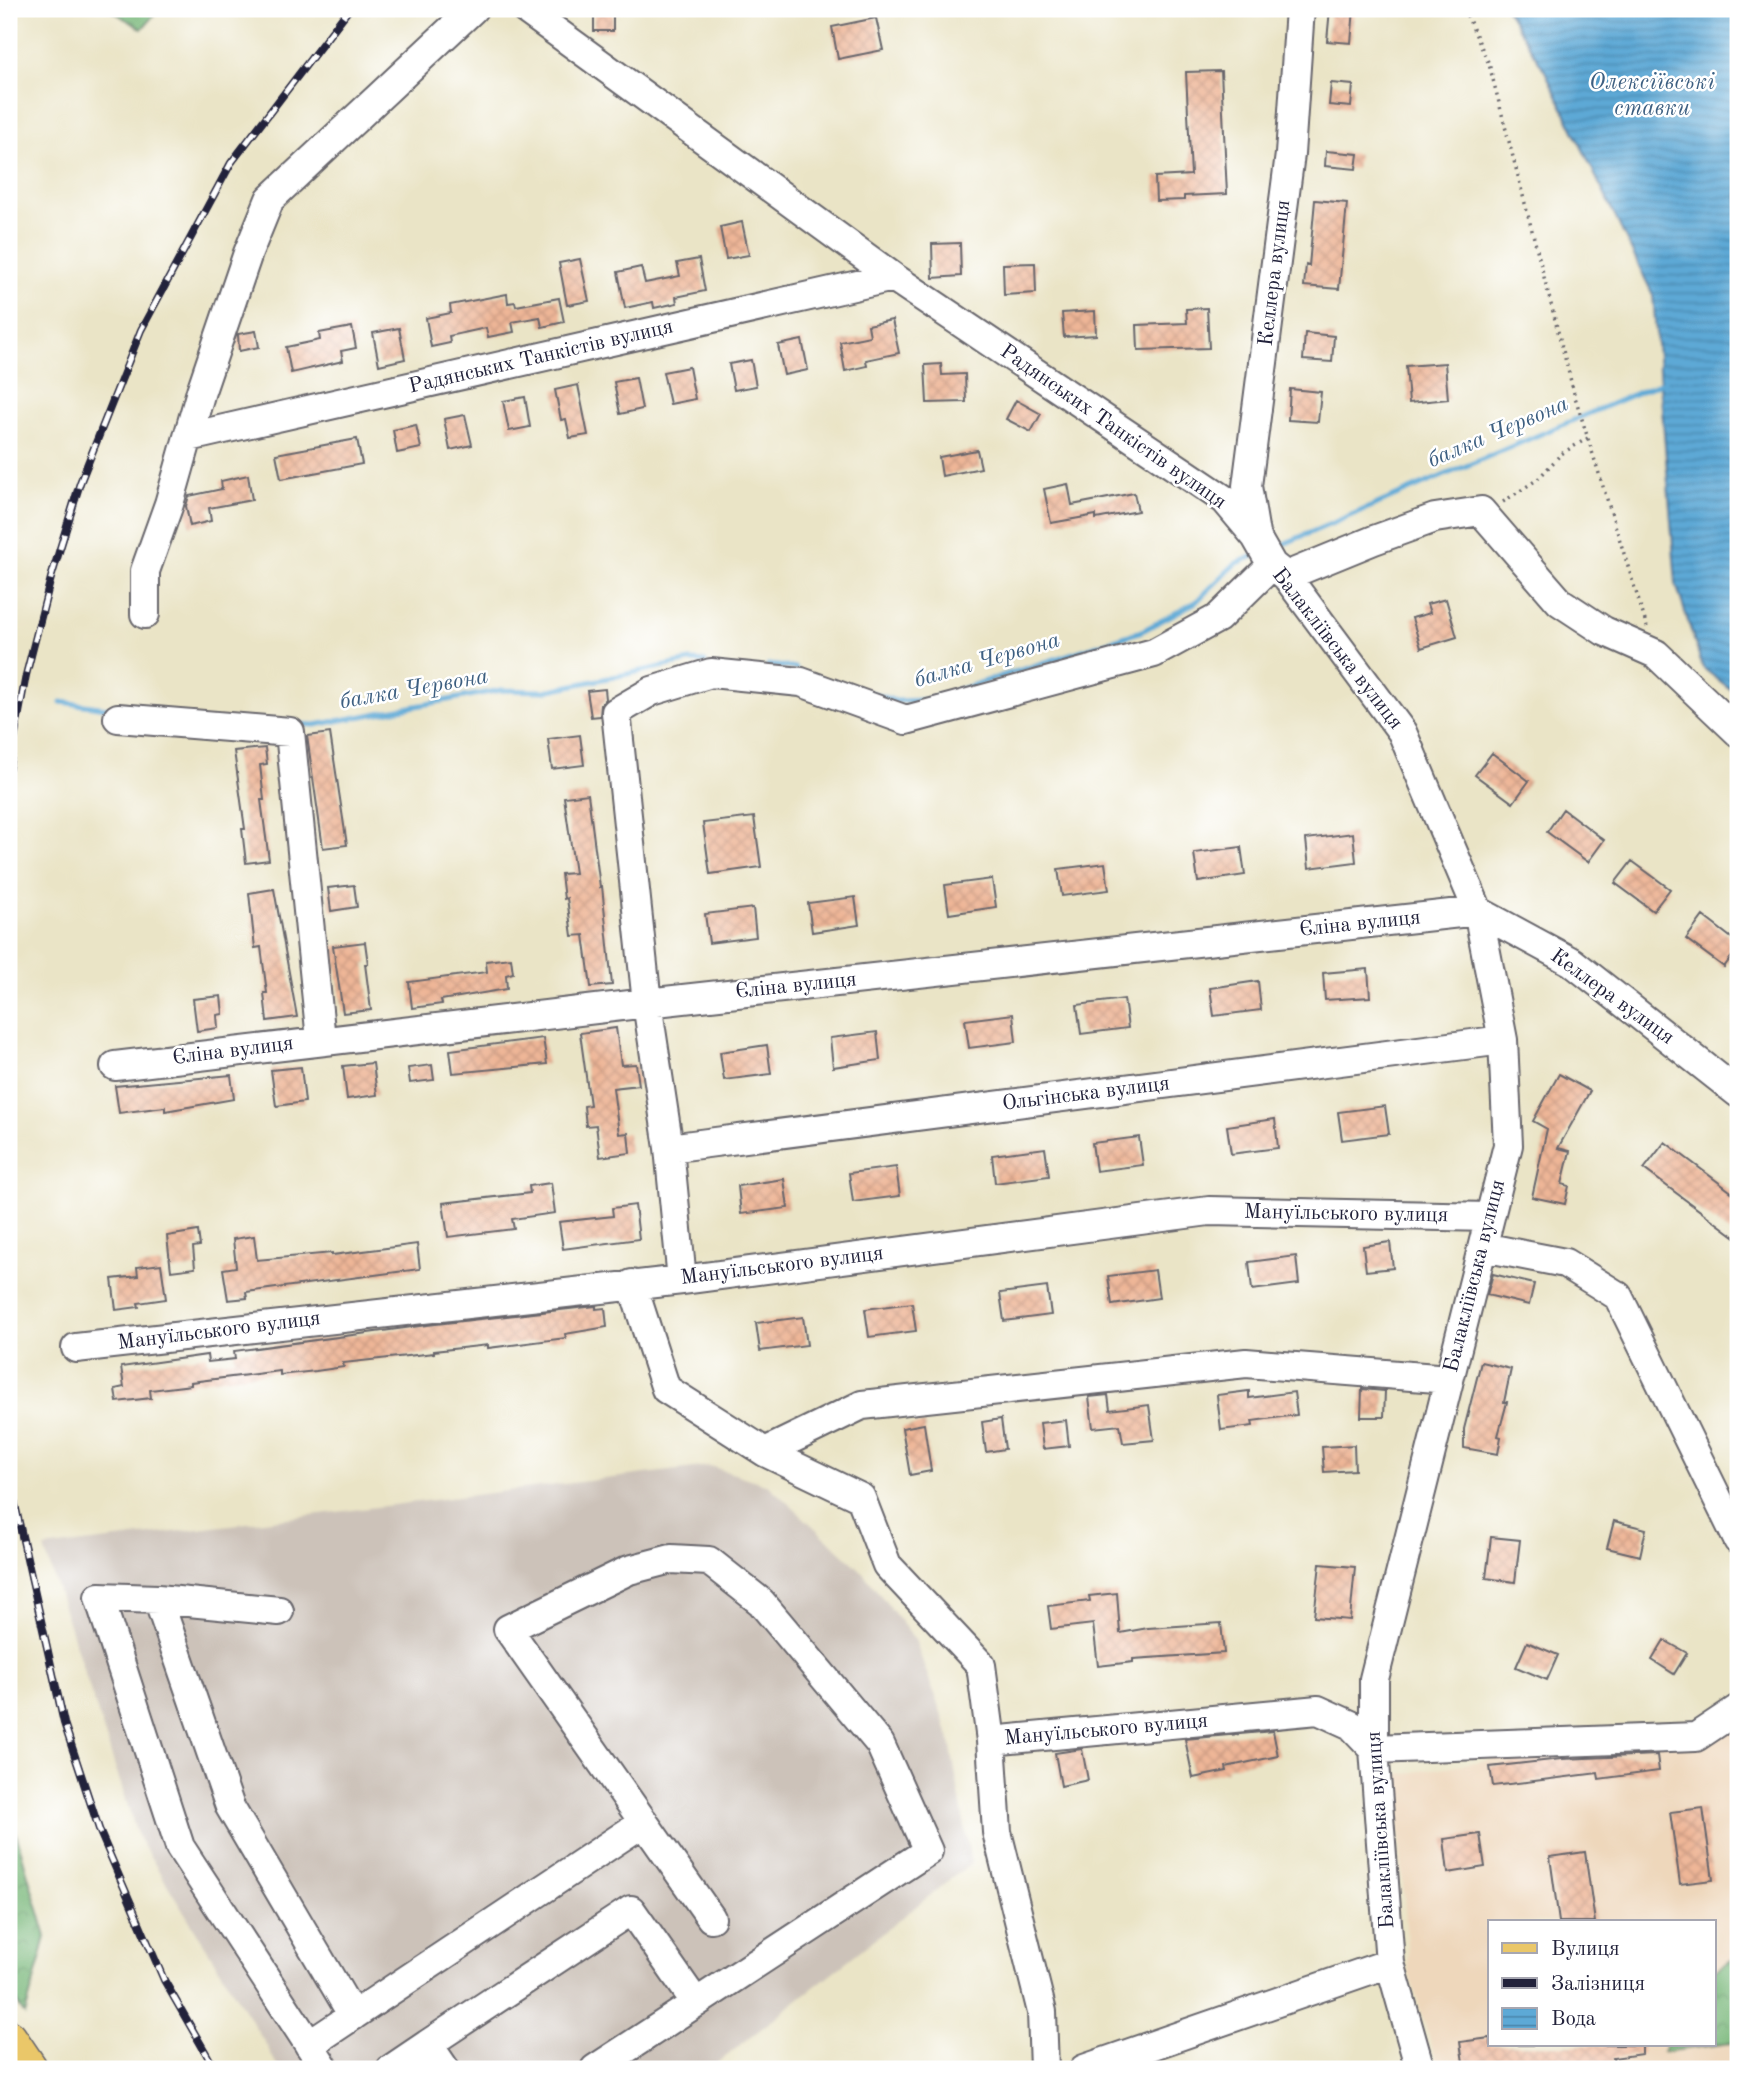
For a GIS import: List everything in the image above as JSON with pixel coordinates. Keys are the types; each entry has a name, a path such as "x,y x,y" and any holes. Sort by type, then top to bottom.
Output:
{"main road":[{"path":"9,2038 30,2069"}],"street":[{"path":"145,614 145,571 189,437 201,391 248,253 270,199 473,9"},
{"name":"Радянських Танкістів вулиця","path":"525,9 893,277 1225,500 1256,537"},
{"name":"Келлера вулиця","path":"1256,537 1247,486 1290,154 1300,9"},
{"name":"Радянських Танкістів вулиця","path":"189,437 893,277"},
{"path":"682,1280 669,1149 647,1003 616,712 652,691 711,673 801,682 906,720 1154,653 1218,618 1279,571 1435,518 1481,511 1560,602 1604,631 1656,654 1738,732"},
{"name":"Балакліївська вулиця","path":"1256,537 1402,732 1478,911 1503,1040 1508,1145 1374,1679 1374,1749 1390,1963 1420,2069"},
{"path":"118,718 290,732 321,1040"},
{"name":"Келлера вулиця","path":"1478,911 1572,962 1738,1093"},
{"name":"Єліна вулиця","path":"115,1066 321,1040 1478,911"},
{"name":"Ольгінська вулиця","path":"669,1149 1503,1040"},
{"name":"Мануїльського вулиця","path":"76,1348 682,1280 1209,1211 1490,1217"},
{"path":"1483,1247 1565,1262 1618,1296 1738,1540"},
{"path":"632,1284 666,1389 765,1452 861,1498 887,1565 981,1665 991,1741 998,1832 1042,2012 1044,2069"},
{"path":"765,1452 862,1405 1246,1363 1449,1379"},
{"path":"595,2069 928,1851 880,1744 761,1602 709,1561 671,1559 629,1570 508,1629 711,1918"},
{"path":"279,1611 99,1597 180,1847 325,2069"},
{"path":"158,1600 230,1807 353,2016"},
{"path":"1374,1749 1696,1737 1738,1709"},
{"name":"Мануїльського вулиця","path":"991,1741 1318,1710 1351,1725 1374,1749"},
{"path":"309,2045 644,1822"},
{"path":"391,2069 631,1910 696,2003"},
{"path":"1084,2069 1390,1963"},
{"path":"428,2043 445,2069"}],"path":[{"path":"1464,9 1489,64 1575,397 1656,654"},
{"path":"1481,511 1511,498 1538,479 1561,454 1587,435"}],"shaded area":[{"path":"710,1466 768,1485 861,1570 915,1640 949,1736 971,1863 710,2069 279,2069 138,1837 44,1548"},
{"path":"1738,1720 1738,2069 1439,2069 1409,1972 1396,1775"}],"green space":[{"path":"109,9 159,9 142,29"},
{"path":"9,1809 46,1937 25,2015 9,1990"},
{"path":"1738,1956 1738,2042 1716,2045 1716,1970"},
{"path":"1666,2046 1708,2046 1663,2052"}],"water":[{"name":"Олексіївські ставки","path":"1506,9 1738,9 1738,695 1703,668 1676,584 1653,295 1545,71"}],"building":[{"path":"594,9 613,9 613,31 594,31"},
{"path":"1330,9 1354,9 1351,43 1327,41"},
{"path":"876,18 883,50 838,59 832,27"},
{"path":"1221,71 1227,194 1184,196 1184,200 1156,201 1155,177 1191,175 1186,72"},
{"path":"1331,83 1353,85 1351,107 1329,105"},
{"path":"1326,151 1358,154 1356,169 1325,166"},
{"path":"1315,200 1347,203 1339,289 1304,286 1306,265 1309,266"},
{"path":"742,222 749,255 726,259 720,227"},
{"path":"960,243 961,276 933,278 932,244"},
{"path":"580,259 589,301 567,305 559,263"},
{"path":"699,259 705,291 676,297 677,303 654,308 653,302 625,308 618,272 641,267 645,283 680,276 677,263"},
{"path":"1035,263 1036,293 1004,295 1003,264"},
{"path":"507,294 508,303 515,302 516,306 559,298 564,322 542,327 540,317 512,322 514,332 488,337 486,328 449,336 450,343 431,347 426,318 451,313 450,305"},
{"path":"1207,308 1209,348 1138,350 1137,325 1187,323 1186,309"},
{"path":"1095,311 1096,335 1064,337 1062,313"},
{"path":"892,320 899,353 866,360 867,366 845,371 840,342 870,336 868,325"},
{"path":"352,327 356,348 341,351 343,361 291,373 286,347 320,340 319,333"},
{"path":"399,328 405,359 379,365 373,333"},
{"path":"256,331 259,347 239,351 238,334"},
{"path":"1305,333 1334,336 1332,362 1303,360"},
{"path":"802,340 808,370 784,375 778,345"},
{"path":"751,360 756,386 734,390 729,364"},
{"path":"1445,363 1448,399 1409,403 1406,366"},
{"path":"941,364 942,375 965,374 966,402 927,403 925,365"},
{"path":"689,367 695,399 670,404 663,372"},
{"path":"636,378 642,409 620,414 614,382"},
{"path":"578,385 588,435 570,438 566,419 561,420 555,390"},
{"path":"1290,389 1321,392 1318,422 1288,420"},
{"path":"525,397 530,427 509,431 503,401"},
{"path":"1016,400 1041,414 1031,432 1006,419"},
{"path":"465,415 472,445 450,450 444,419"},
{"path":"416,425 421,448 397,453 393,430"},
{"path":"357,439 362,464 281,479 276,454"},
{"path":"977,450 981,468 942,476 939,457"},
{"path":"248,475 252,500 209,508 211,521 190,526 186,506 189,496 222,489 221,481"},
{"path":"1068,484 1072,505 1134,493 1138,511 1096,519 1096,515 1051,523 1044,489"},
{"path":"1446,599 1457,637 1421,648 1412,618 1430,613 1427,604"},
{"path":"605,689 606,699 601,705 600,716 591,717 587,691"},
{"path":"330,733 347,845 323,848 307,736"},
{"path":"580,735 584,765 552,769 548,739"},
{"path":"265,748 267,764 260,765 264,800 261,800 269,860 246,863 242,829 245,829 234,751"},
{"path":"1492,753 1529,781 1513,803 1475,775"},
{"path":"588,794 600,887 602,886 612,985 591,987 584,935 572,936 561,874 575,873 564,797"},
{"path":"1563,809 1604,840 1588,862 1547,832"},
{"path":"754,817 761,867 710,874 703,823"},
{"path":"1353,833 1356,862 1309,868 1306,839"},
{"path":"1241,847 1245,875 1198,882 1194,853"},
{"path":"1632,861 1670,889 1653,911 1615,883"},
{"path":"1105,863 1109,890 1062,896 1058,869"},
{"path":"992,879 996,907 949,914 945,885"},
{"path":"354,885 357,907 331,911 328,888"},
{"path":"274,889 297,1017 267,1021 264,993 267,993 261,947 255,948 249,893"},
{"path":"855,897 859,925 812,932 808,903"},
{"path":"753,908 756,937 709,943 705,914"},
{"path":"1703,916 1738,943 1738,948 1724,967 1686,939"},
{"path":"365,942 371,1010 343,1013 333,946"},
{"path":"511,958 513,973 506,975 507,989 441,1000 442,1004 412,1008 409,982 487,972 486,961"},
{"path":"1368,969 1370,997 1325,1000 1323,973"},
{"path":"1258,981 1261,1010 1214,1016 1210,988"},
{"path":"221,996 223,1014 217,1015 218,1028 197,1031 193,999"},
{"path":"1124,999 1128,1028 1081,1034 1077,1005"},
{"path":"1013,1014 1016,1042 969,1048 965,1020"},
{"path":"616,1028 621,1065 636,1064 639,1085 613,1088 619,1134 628,1133 630,1153 600,1157 596,1125 586,1126 584,1106 590,1105 580,1033"},
{"path":"877,1032 880,1060 833,1067 830,1038"},
{"path":"543,1038 547,1064 453,1073 450,1050"},
{"path":"767,1045 771,1074 724,1080 720,1052"},
{"path":"373,1063 377,1095 347,1099 343,1066"},
{"path":"432,1065 434,1080 410,1083 408,1068"},
{"path":"301,1067 305,1102 276,1106 271,1070"},
{"path":"1559,1074 1590,1091 1558,1148 1570,1151 1562,1184 1569,1186 1565,1204 1532,1197 1547,1129 1533,1121"},
{"path":"231,1075 234,1099 165,1111 165,1107 119,1113 115,1086"},
{"path":"1385,1106 1389,1134 1342,1140 1338,1112"},
{"path":"1275,1119 1278,1148 1231,1154 1227,1126"},
{"path":"1139,1137 1143,1165 1096,1171 1092,1143"},
{"path":"1665,1142 1738,1197 1738,1239 1644,1169"},
{"path":"1045,1148 1049,1176 995,1183 992,1155"},
{"path":"896,1167 900,1196 853,1202 849,1173"},
{"path":"784,1179 788,1208 741,1214 738,1186"},
{"path":"551,1183 555,1213 512,1219 514,1229 448,1237 443,1203 530,1193 529,1186"},
{"path":"635,1205 639,1239 563,1249 559,1222 613,1216 612,1208"},
{"path":"198,1231 200,1246 193,1247 195,1268 171,1271 167,1236"},
{"path":"254,1236 257,1260 332,1255 417,1244 420,1269 246,1292 247,1298 228,1300 223,1269 236,1267 233,1239"},
{"path":"1390,1242 1393,1268 1366,1271 1363,1246"},
{"path":"1296,1256 1299,1284 1252,1290 1249,1262"},
{"path":"161,1264 166,1299 138,1303 139,1307 116,1310 112,1279 138,1276 137,1267"},
{"path":"1155,1270 1159,1298 1112,1305 1108,1276"},
{"path":"1493,1274 1534,1284 1529,1305 1487,1295"},
{"path":"1047,1287 1051,1315 1004,1321 1000,1293"},
{"path":"912,1303 916,1331 869,1337 865,1309"},
{"path":"596,1306 596,1309 605,1308 607,1327 565,1334 566,1338 343,1363 344,1367 316,1371 280,1375 280,1371 191,1382 191,1385 150,1390 151,1398 117,1402 115,1389 124,1387 121,1367 207,1355 208,1362 235,1359 234,1351"},
{"path":"803,1317 807,1345 760,1351 756,1323"},
{"path":"1481,1362 1511,1369 1504,1402 1507,1402 1498,1436 1501,1437 1498,1454 1464,1448 1464,1429"},
{"path":"1362,1389 1385,1391 1384,1417 1361,1417"},
{"path":"1249,1391 1249,1398 1294,1392 1297,1415 1252,1421 1253,1426 1221,1430 1217,1395"},
{"path":"1108,1395 1110,1410 1149,1405 1154,1440 1123,1443 1120,1425 1093,1428 1089,1397"},
{"path":"1001,1419 1005,1449 986,1452 982,1422"},
{"path":"1066,1420 1069,1446 1043,1449 1040,1423"},
{"path":"924,1424 931,1471 910,1475 902,1428"},
{"path":"1354,1445 1355,1470 1324,1472 1322,1447"},
{"path":"1614,1521 1646,1529 1640,1556 1607,1548"},
{"path":"1491,1537 1520,1540 1515,1582 1486,1578"},
{"path":"1320,1564 1355,1567 1350,1620 1314,1617"},
{"path":"1117,1593 1120,1633 1148,1628 1221,1623 1224,1653 1133,1659 1133,1662 1098,1666 1093,1624 1051,1629 1048,1606 1090,1601 1089,1596"},
{"path":"1664,1640 1687,1653 1674,1674 1652,1660"},
{"path":"1527,1642 1558,1655 1547,1680 1516,1667"},
{"path":"1273,1731 1278,1756 1226,1767 1227,1771 1193,1778 1185,1739"},
{"path":"1082,1749 1088,1780 1061,1786 1055,1753"},
{"path":"1657,1755 1659,1771 1599,1779 1598,1773 1493,1786 1490,1767 1561,1759"},
{"path":"1703,1808 1713,1880 1680,1884 1670,1812"},
{"path":"1480,1834 1485,1867 1448,1873 1444,1839"},
{"path":"1585,1852 1595,1920 1559,1920 1550,1857"},
{"path":"1488,2038 1488,2046 1642,2046 1642,2054 1613,2058 1615,2069 1578,2069 1577,2065 1547,2069 1464,2069 1460,2042"}],"waterway":[{"name":"балка Червона","path":"1272,549 1665,381"},
{"name":"балка Червона","path":"872,693 896,701 927,700 1142,631 1196,602 1235,564 1256,555"},
{"name":"балка Червона","path":"294,724 315,725 501,690 545,691 690,661 705,662"},
{"name":"балка Червона","path":"768,665 796,668"},
{"name":"балка Червона","path":"61,702 114,709"}],"railway":[{"path":"9,767 26,675 51,578 80,483 141,330 231,163 349,9"},
{"path":"9,1478 64,1723 100,1832 164,1980 215,2069"}]}
